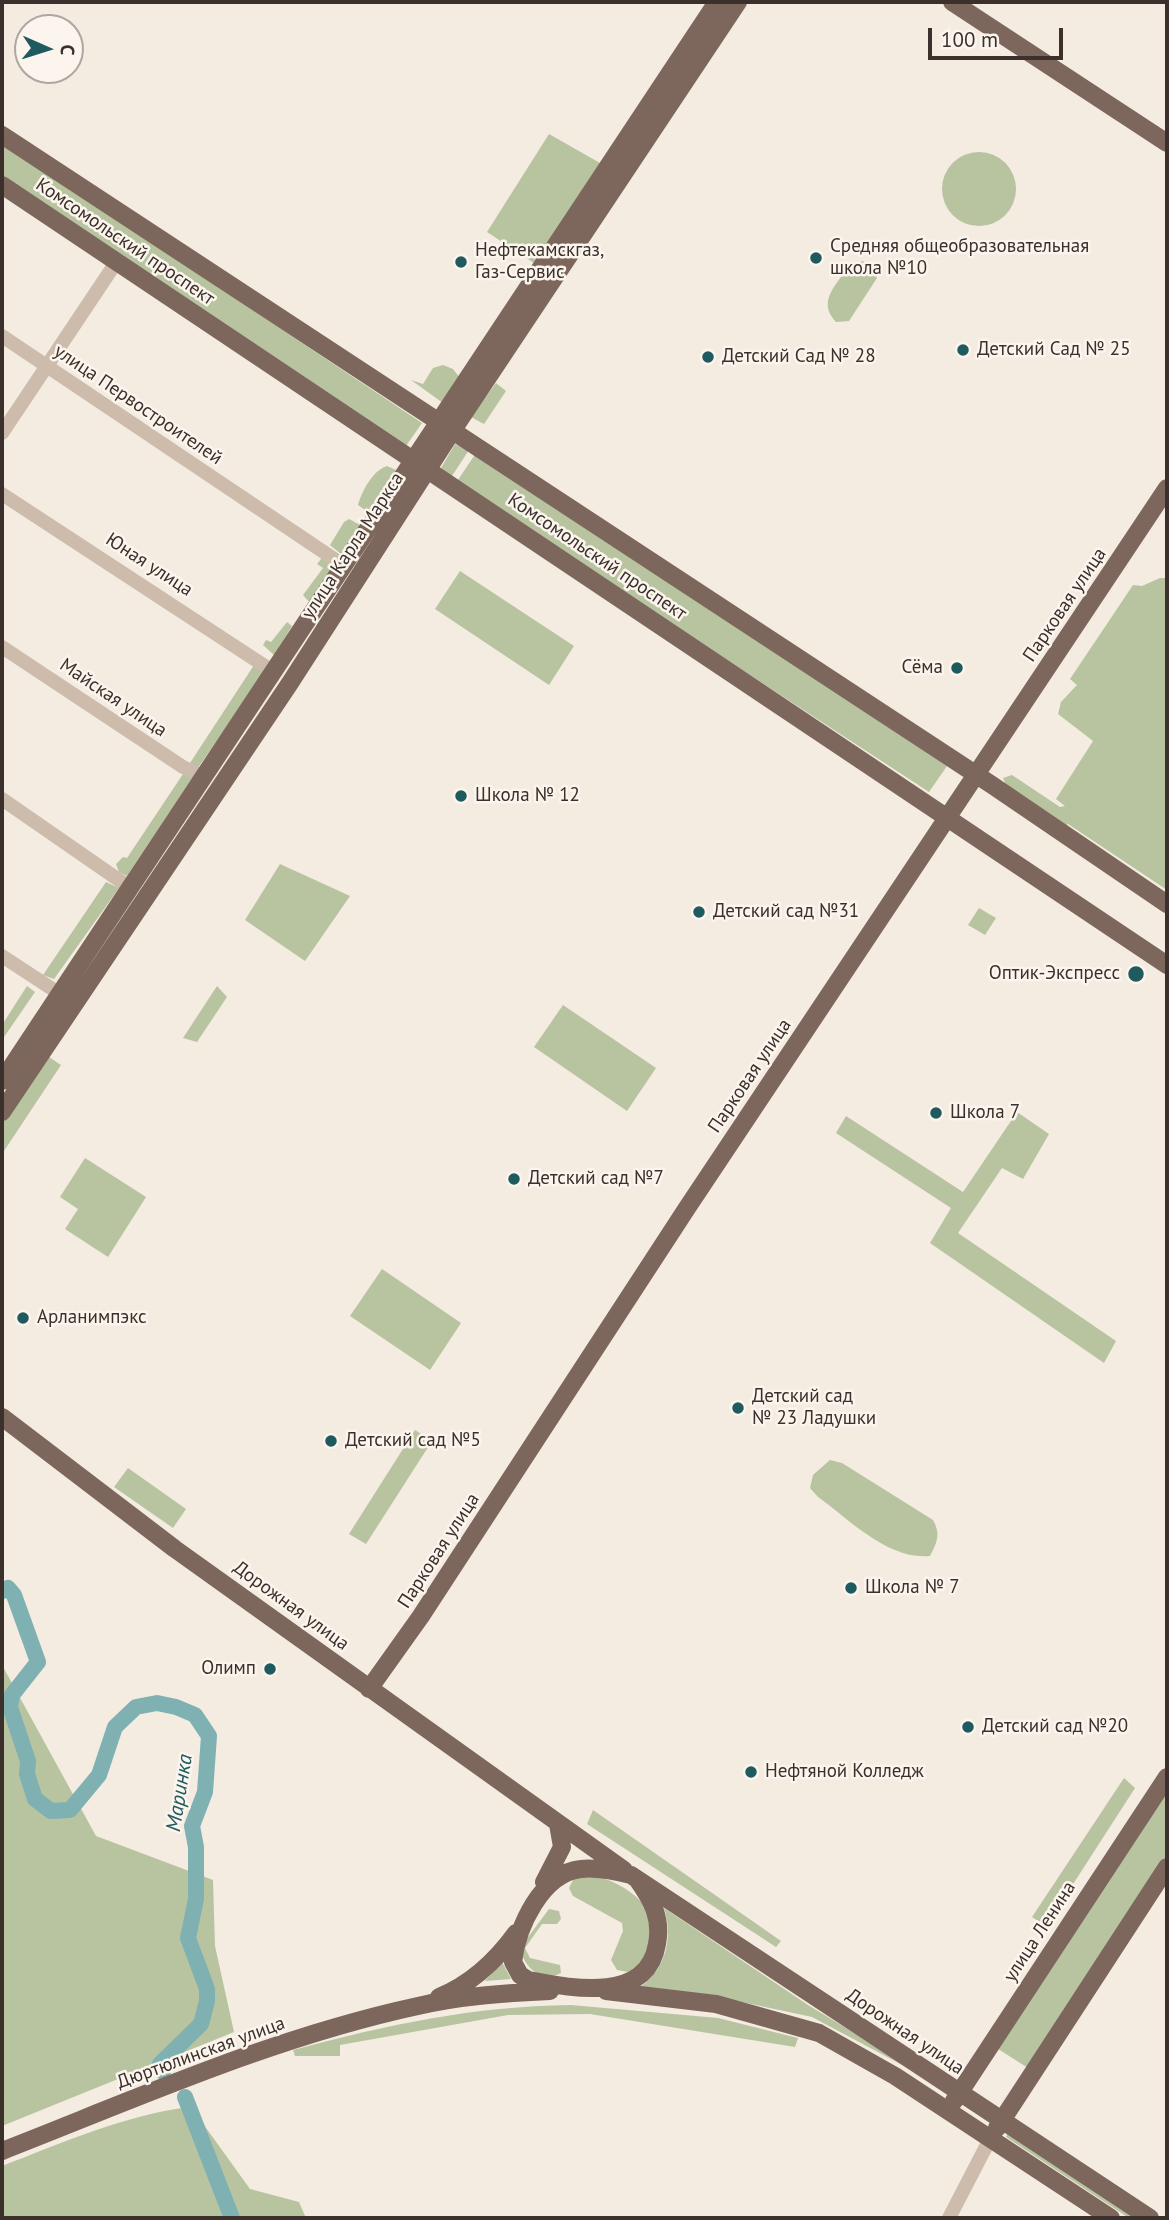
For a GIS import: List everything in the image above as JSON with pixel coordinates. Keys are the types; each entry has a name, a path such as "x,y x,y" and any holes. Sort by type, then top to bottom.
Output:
{"main road":[{"name":"улица Карла Маркса","path":"2,1112 107,957 717,2"},
{"name":"улица Карла Маркса","path":"446,426 738,2"},
{"path":"952,2 1167,143"},
{"name":"Комсомольский проспект","path":"2,135 976,775 1167,904"},
{"name":"Комсомольский проспект","path":"2,185 1167,965"},
{"name":"улица Карла Маркса","path":"2,1081 343,565 422,464"},
{"name":"Парковая улица","path":"369,1689 421,1616 687,1208 1167,488"},
{"path":"90,946 107,957"},
{"name":"Дорожная улица","path":"2,1417 175,1549 558,1824 1150,2218"},
{"name":"улица Ленина","path":"948,2110 1167,1777"},
{"path":"558,1824 562,1836 560,1853 528,1915 513,1962 520,1975 528,1980 585,1989 716,2004 807,2029 895,2076 1111,2218"},
{"path":"990,2139 1167,1867"},
{"path":"594,1869 634,1877 657,1914 658,1940 652,1963 634,1980 585,1989 508,1994 420,2005 468,1983 493,1961 552,1882 573,1871 594,1869"},
{"name":"Дюртюлинская улица","path":"2,2151 257,2052 420,2005"},
{"path":"895,2076 910,2074 911,2061"}],"street":[{"path":"2,433 117,261"},
{"name":"улица Первостроителей","path":"2,336 343,565"},
{"name":"Юная улица","path":"2,494 274,672"},
{"name":"Майская улица","path":"2,647 183,767 205,777"},
{"path":"2,799 129,887"},
{"path":"2,956 60,994"},
{"path":"948,2218 990,2139"}],"green space":[{"path":"549,134 600,163 534,263 487,232"},
{"path":"2,143 422,423 406,446 2,177"},
{"path":"972,152 986,152 1000,158 1010,168 1016,189 1010,210 1000,220 986,226 972,226 958,220 948,210 942,196 942,182 948,168 958,158"},
{"path":"863,261 875,268 877,278 849,321 836,322 828,307 831,293 850,264"},
{"path":"443,365 453,369 460,378 443,403 411,380 423,384 433,368"},
{"path":"496,383 506,391 484,424 471,417"},
{"path":"455,444 469,450 450,479 441,468"},
{"path":"476,453 947,766 929,792 456,483"},
{"path":"387,466 396,470 368,512 358,505 362,494 373,476"},
{"path":"349,519 362,526 341,554 330,545 344,522"},
{"path":"322,558 336,566 311,604 303,595 323,568 317,564"},
{"path":"460,571 574,646 549,685 435,609"},
{"path":"1160,578 1167,578 1167,890 1068,824 1063,828 1007,788 1003,778 1012,775 1060,807 1065,806 1056,799 1093,741 1058,714 1061,702 1077,685 1070,679 1133,585 1142,586"},
{"path":"287,622 292,626 274,655 263,645 266,640 271,642"},
{"path":"256,662 267,669 197,769 190,763"},
{"path":"183,774 192,778 127,876 119,872 116,864 123,857 127,858"},
{"path":"280,864 350,896 305,961 245,920"},
{"path":"106,882 119,888 54,979 43,975"},
{"path":"979,908 996,918 985,935 968,925"},
{"path":"27,986 35,992 2,1040 2,1025"},
{"path":"217,986 227,997 197,1042 183,1038"},
{"path":"563,1005 656,1068 627,1111 534,1047"},
{"path":"46,1055 61,1065 2,1154 2,1121"},
{"path":"1017,1112 1049,1134 1023,1179 1002,1168 958,1233 1116,1341 1104,1363 930,1243 951,1208 836,1133 846,1116 963,1192"},
{"path":"85,1158 146,1197 108,1257 65,1229 78,1209 60,1197"},
{"path":"382,1269 461,1323 430,1370 350,1316"},
{"path":"415,1430 432,1441 366,1544 349,1534"},
{"path":"830,1460 842,1463 933,1520 937,1538 930,1556 914,1556 885,1545 856,1527 818,1497 810,1488 813,1475"},
{"path":"128,1468 186,1509 173,1528 114,1487"},
{"path":"2,1665 96,1836 213,1880 215,1946 234,2032 2,2126"},
{"path":"1124,1778 1135,1788 1046,1926 1032,1917"},
{"path":"1167,1789 1167,1855 1028,2068 995,2047"},
{"path":"593,1810 781,1941 776,1947 587,1824"},
{"path":"585,1874 621,1886 642,1902 649,1913 653,1924 653,1937 639,1968 628,1972 617,1970 611,1960 623,1931 622,1923 573,1896 569,1888 573,1880"},
{"path":"664,1908 906,2067 812,2017 737,2001 637,1989 654,1974 665,1954 668,1931"},
{"path":"549,1909 559,1911 561,1919 557,1924 542,1924 525,1948 530,1958 560,1965 561,1973 554,1976 534,1972 525,1961 520,1948"},
{"path":"502,1962 511,1979 485,1981"},
{"path":"571,2005 718,2018 798,2038 795,2047 590,2014 508,2015 340,2045 340,2056 295,2056 293,2050 362,2033 465,2013"},
{"path":"191,2107 250,2189 299,2202 306,2218 2,2218 2,2166 119,2123"},
{"path":"1008,2133 1137,2218 1129,2218 1006,2137"}],"waterway":[{"name":"Маринка","path":"2,1591 8,1588 14,1595 38,1662 12,1695 10,1707 28,1761 27,1774 35,1799 51,1811 70,1810 99,1775 115,1727 136,1707 157,1703 176,1707 195,1715 209,1736 205,1792 192,1826 196,1847 196,1899 188,1938 207,1989 207,2001 201,2024 160,2064 163,2072"},
{"name":"Маринка","path":"185,2097 232,2218"}],"place":[{"name":"Средняя общеобразовательная школа №10","path":"816,258"},
{"name":"Нефтекамскгаз, Газ-Сервис","path":"461,262"},
{"name":"Детский Сад № 25","path":"963,350"},
{"name":"Детский Сад № 28","path":"708,357"},
{"name":"Сёма","path":"957,668"},
{"name":"Школа № 12","path":"461,796"},
{"name":"Детский сад №31","path":"699,912"},
{"name":"Оптик-Экспресс","path":"1136,974"},
{"name":"Школа 7","path":"936,1113"},
{"name":"Детский сад №7","path":"514,1179"},
{"name":"Арланимпэкс","path":"23,1318"},
{"name":"Детский сад № 23 Ладушки","path":"738,1408"},
{"name":"Детский сад №5","path":"331,1441"},
{"name":"Школа № 7","path":"851,1588"},
{"name":"Олимп","path":"270,1669"},
{"name":"Детский сад №20","path":"968,1727"},
{"name":"Нефтяной Колледж","path":"751,1772"}]}
